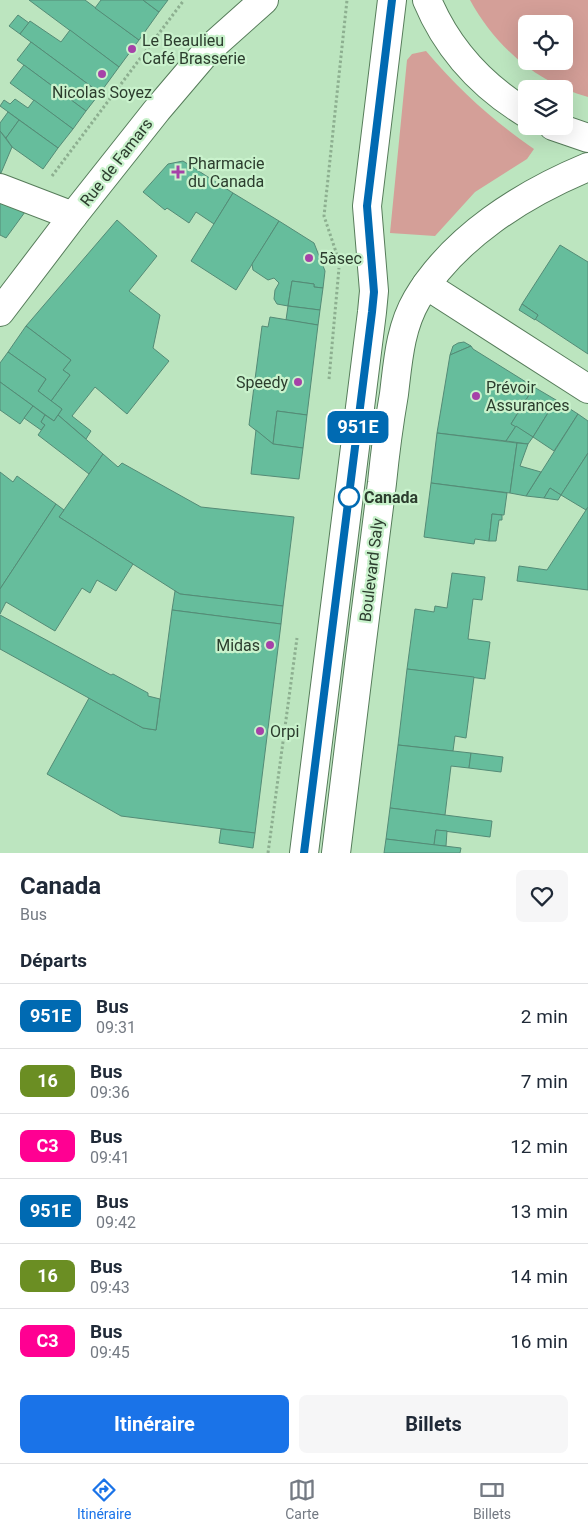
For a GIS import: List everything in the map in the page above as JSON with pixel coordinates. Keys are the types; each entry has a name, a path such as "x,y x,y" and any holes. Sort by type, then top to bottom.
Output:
{"main road":[{"name":"Rue de Famars","path":"0,312 156,110 208,50 264,0"},
{"name":"Boulevard Saly","path":"304,853 372,312 374,292 367,206 392,0"},
{"path":"427,0 441,28 463,60 494,91 518,108"},
{"path":"573,133 588,138"},
{"name":"Boulevard Saly","path":"336,853 399,356 408,316 426,285 456,251 504,211 540,189 588,167"},
{"path":"0,188 73,216"},
{"path":"426,285 588,389"}],"path":[{"path":"34,201 184,0"},
{"path":"329,388 339,260 324,216 347,0"},
{"path":"268,853 297,635"}],"shaded area":[{"path":"470,0 588,0 588,97 573,92 573,80 549,80 532,70 573,70 573,15 518,15 518,59 492,33"},
{"path":"426,51 477,104 534,149 527,159 475,192 435,236 390,233 407,60 412,54"}],"building":[{"path":"29,0 85,0 139,40 119,67"},
{"path":"101,0 143,0 159,12 139,40 95,8"},
{"path":"143,0 168,0 159,12"},
{"path":"18,15 29,23 20,34 9,26"},
{"path":"30,21 61,42 70,30 119,67 100,93 20,34"},
{"path":"31,42 100,93 86,111 17,60"},
{"path":"24,65 86,111 73,129 10,83"},
{"path":"15,99 28,108 34,100 73,129 58,148 0,106 4,100 10,104"},
{"path":"8,112 19,120 6,138 0,131 0,123"},
{"path":"19,120 58,148 43,169 12,147 6,138"},
{"path":"0,131 12,147 1,173 0,172"},
{"path":"183,161 233,193 214,224 196,212 189,223 167,208 165,210 143,192 168,164"},
{"path":"233,193 279,221 236,290 191,261"},
{"path":"0,201 25,212 6,238 0,235"},
{"path":"117,220 157,256 129,291 160,315 153,348 169,361 127,414 95,387 72,416 91,431 86,439 58,415 62,409 51,401 70,375 63,370 71,360 26,326"},
{"path":"279,221 314,243 325,271 323,288 314,287 314,284 292,281 288,306 277,304 274,299 275,290 279,283 274,278 268,280 253,270 252,264"},
{"path":"560,245 588,262 588,354 535,319 538,315 522,304"},
{"path":"292,281 314,284 314,287 323,288 320,310 288,306"},
{"path":"522,304 538,315 535,320 519,310"},
{"path":"288,306 320,310 318,325 286,320"},
{"path":"270,317 318,325 307,415 277,411 273,444 249,425 262,326 268,327"},
{"path":"26,326 71,360 63,370 70,375 51,401 38,391 46,379 8,352"},
{"path":"464,342 471,346 450,355 453,346"},
{"path":"471,346 534,387 511,424 516,426 506,441 437,433 450,355"},
{"path":"8,352 46,379 38,391 62,409 54,421 0,382 0,363"},
{"path":"0,382 33,406 20,424 0,410"},
{"path":"534,387 556,400 533,437 511,424"},
{"path":"556,400 578,414 554,451 533,437"},
{"path":"33,406 45,415 41,422 45,425 41,430 24,418"},
{"path":"277,411 307,415 303,448 273,444"},
{"path":"578,414 588,421 588,453 561,495 550,488 544,498 526,496"},
{"path":"45,415 54,421 58,415 103,454 89,474 38,435 45,425 41,422"},
{"path":"516,426 533,437 528,444 506,441"},
{"path":"256,430 273,444 303,448 299,479 251,474"},
{"path":"437,433 517,443 510,493 431,483"},
{"path":"517,443 528,444 520,466 541,472 526,496 510,493"},
{"path":"588,453 588,507 586,510 561,495"},
{"path":"103,454 118,467 122,463 201,507 294,517 283,606 180,594 59,517"},
{"path":"0,472 13,482 17,476 56,504 0,589"},
{"path":"431,483 507,493 504,515 492,514 489,541 475,539 474,544 424,537"},
{"path":"550,488 561,495 558,500 544,498"},
{"path":"56,504 64,510 59,517 133,564 116,591 97,580 90,593 82,588 55,631 6,602 0,614 0,589"},
{"path":"588,507 588,590 517,581 519,566 547,570"},
{"path":"492,514 502,515 502,520 499,520 496,541 489,541"},
{"path":"452,573 485,577 482,600 473,599 468,639 490,642 485,679 407,669 415,609 434,612 435,606 447,608"},
{"path":"175,591 180,594 283,606 281,624 172,610"},
{"path":"172,610 281,624 255,833 121,816 47,774 89,698 143,728 156,730"},
{"path":"0,615 148,693 148,696 160,699 156,730 143,728 0,649"},
{"path":"407,669 474,677 466,738 455,736 453,751 398,745"},
{"path":"398,745 471,753 469,768 451,766 445,815 390,808"},
{"path":"471,753 503,757 501,772 469,768"},
{"path":"390,808 492,821 490,837 436,830 434,845 386,839"},
{"path":"221,829 255,833 253,848 219,843"},
{"path":"436,830 447,831 446,846 434,845"},
{"path":"386,839 461,848 460,853 384,853"}],"bus line":[{"name":"951E","path":"304,853 372,312 374,292 367,206 392,0"}],"place":[{"name":"Le Beaulieu Café Brasserie","path":"132,49"},
{"name":"Nicolas Soyez","path":"102,74"},
{"name":"Pharmacie du Canada","path":"178,172"},
{"name":"5àsec","path":"309,258"},
{"name":"Speedy","path":"298,382"},
{"name":"Prévoir Assurances","path":"476,396"},
{"name":"Canada","path":"349,497"},
{"name":"Midas","path":"270,645"},
{"name":"Orpi","path":"260,731"}]}
